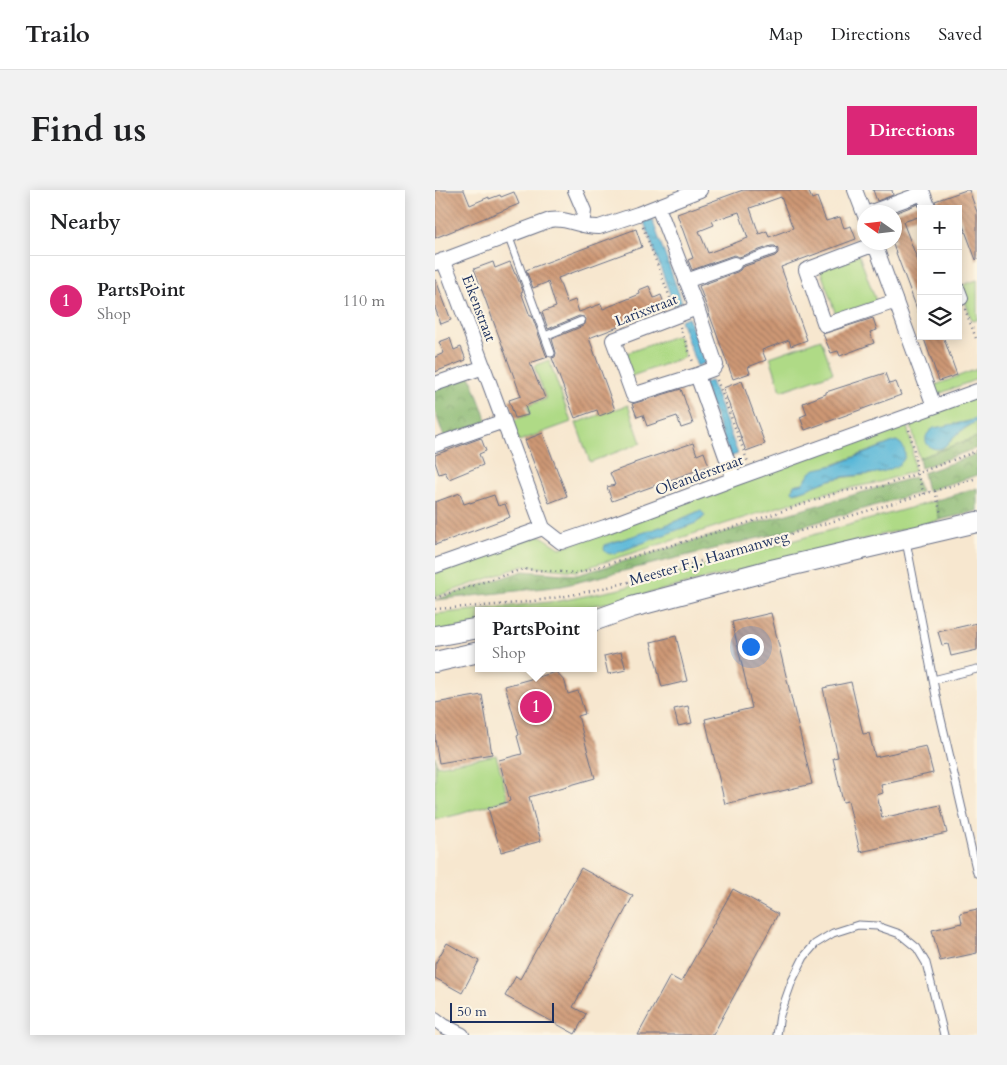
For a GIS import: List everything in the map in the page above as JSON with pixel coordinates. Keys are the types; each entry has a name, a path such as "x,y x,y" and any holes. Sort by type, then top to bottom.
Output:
{"main road":[{"name":"Meester F.J. Haarmanweg","path":"597,620 632,607 767,571 977,522"},
{"name":"Meester F.J. Haarmanweg","path":"597,611 632,607"},
{"path":"435,636 475,629"},
{"path":"435,662 475,653"}],"street":[{"path":"575,190 583,211 582,225"},
{"path":"855,190 860,205"},
{"path":"439,262 543,222 561,219 582,225 599,227 658,207 693,191"},
{"path":"891,205 928,192 929,205"},
{"name":"Larixstraat","path":"658,207 697,308 716,365 713,369 697,376 633,395 613,340 697,308"},
{"path":"857,250 806,270 825,325 896,301"},
{"path":"878,250 934,406"},
{"name":"Eikenstraat","path":"439,262 484,367 543,528"},
{"path":"686,281 734,264"},
{"path":"435,384 484,367"},
{"path":"697,376 734,479"},
{"name":"Oleanderstraat","path":"543,528 561,542 977,391"},
{"path":"435,445 504,421"},
{"path":"435,566 543,528"},
{"path":"439,1027 462,1035"}],"lane":[{"path":"508,235 551,353"},
{"path":"734,264 773,251"},
{"path":"545,336 581,321"},
{"path":"905,539 933,680 977,873"},
{"path":"933,680 977,669"},
{"path":"777,1035 780,1015 792,980 804,957 815,944 833,933 858,925 877,926 900,934 917,948 926,963 944,1035"}],"path":[{"path":"638,214 677,316 697,376"},
{"path":"960,295 977,341"},
{"path":"713,369 752,472"},
{"path":"905,417 913,446 917,473 925,494"},
{"path":"435,598 523,568 577,573 744,524 843,491 883,486 977,451"},
{"name":"Meester F.J. Haarmanweg","path":"435,609 516,603 613,586 977,478"}],"green space":[{"path":"859,255 876,301 836,315 820,269"},
{"path":"977,280 977,320 972,321 962,292 962,285"},
{"path":"678,335 685,357 629,377 621,355"},
{"path":"821,339 833,373 781,391 770,357"},
{"path":"549,360 571,422 519,441 512,421 530,414 527,406 546,399 534,366"},
{"path":"977,369 977,379 936,395 933,386"},
{"path":"470,376 487,421 444,437 435,411 435,388"},
{"path":"977,396 977,417 951,426 934,428 947,444 955,435 977,421 977,437 919,458 910,421"},
{"path":"628,405 641,443 590,462 576,423"},
{"path":"906,422 912,447 914,471 880,482 825,493 797,501 576,571 523,566 435,597 435,574 536,535 541,536 560,548","holes":["896,441 902,445 872,474 839,478 799,492 792,491 794,485 803,483 827,467","699,511 704,517 701,520 616,553 616,541 658,528"]},
{"path":"977,437 977,448 921,468 919,458"},
{"path":"977,454 977,475 927,491 923,473"},
{"path":"915,477 921,492 787,531 562,586 435,600 523,571 577,575"},
{"path":"977,488 977,511 940,520 935,502 937,500"},
{"path":"935,501 940,520 630,598 586,607 502,607 560,601 616,590"},
{"path":"475,610 475,625 435,632 435,614"},
{"path":"496,755 508,799 435,820 435,756 437,766"}],"water":[{"path":"652,219 682,302 674,305 644,222"},
{"path":"688,317 705,363 697,366 680,320"},
{"path":"711,381 738,454 730,457 703,383"},
{"path":"977,417 977,421 959,432 942,448 933,448 928,445 927,436 934,428 970,421"},
{"path":"896,441 902,446 905,453 904,459 895,467 873,474 832,479 805,490 794,493 792,491 794,485 803,483 811,472 816,469 835,465"},
{"path":"699,511 705,515 696,523 616,553 607,553 604,549 605,545 666,525"}],"building":[{"path":"435,190 464,190 470,205 489,197 489,199 500,195 501,197 514,192 519,204 435,238"},
{"path":"743,190 808,190 812,199 817,197 826,221 840,217 844,228 851,226 856,239 781,267 807,340 791,346 789,340 762,350 766,360 748,367 750,373 733,379 699,286 737,272 742,267 775,256 778,253 778,249 775,246 771,246 739,257 731,256 692,270 688,260 693,258 677,214","holes":["781,197 793,228 769,237 767,231 759,234 750,208","739,212 748,238 708,253 699,231 714,225 712,221"]},
{"path":"873,190 892,190 893,195 877,201"},
{"path":"969,190 977,212 976,260 962,223 962,205 936,205 935,201"},
{"path":"918,205 917,217 903,222 917,259 917,309 895,250 902,250 902,210"},
{"path":"636,229 642,247 558,278 567,303 575,300 579,312 601,304 603,309 640,294 639,290 649,286 654,298 661,295 666,309 589,338 615,410 599,416 597,410 575,418 552,358 555,357 556,353 552,339 583,326 586,319 579,316 548,329 542,312 556,307 548,282 533,288 526,270"},
{"path":"493,262 495,268 510,262 548,357 530,363 545,398 525,406 528,415 515,418 509,400 521,396 474,269"},
{"path":"435,280 451,320 441,324 435,308"},
{"path":"873,318 877,330 870,332 874,343 840,356 838,351 831,353 823,334"},
{"path":"450,338 454,350 461,347 466,360 435,372 435,357 444,353 439,342"},
{"path":"924,340 944,340 957,375 939,381"},
{"path":"885,373 889,384 896,382 901,395 805,430 800,417 807,414 803,403 826,394 826,392"},
{"path":"742,381 765,444 746,451 723,388"},
{"path":"681,389 693,424 681,428 677,416 647,426 643,415 637,417 632,404"},
{"path":"543,433 567,496 549,503 525,440"},
{"path":"481,438 486,451 479,454 483,465 449,479 445,472 439,474 435,455"},
{"path":"693,443 697,455 704,452 709,466 612,501 607,487 615,485 610,473"},
{"path":"460,493 464,504 494,495 498,506 505,504 510,517 435,545 435,502"},
{"path":"771,613 812,784 725,804 705,719 752,708 732,622"},
{"path":"977,623 977,650 951,656 948,644 942,645 938,632"},
{"path":"676,636 687,681 662,687 651,642"},
{"path":"621,652 626,670 608,674 604,656"},
{"path":"556,672 565,682 568,694 578,691 585,714 578,716 595,778 529,797 541,841 501,852 488,808 510,801 499,760 522,754 517,736 519,735 505,686"},
{"path":"851,682 863,734 869,733 875,757 926,746 933,773 881,785 883,793 877,795 882,818 940,805 947,833 860,852 848,801 843,802 833,758 838,757 823,688"},
{"path":"482,695 492,754 439,763 435,740 435,703"},
{"path":"688,706 692,723 678,726 674,709"},
{"path":"581,868 633,896 573,1007 586,1014 575,1034 505,996 516,976 520,979"},
{"path":"733,889 778,914 713,1035 638,1035 670,976 681,982"},
{"path":"977,909 977,953 940,961 932,930 962,923 960,913"},
{"path":"447,943 479,961 462,993 435,978 435,964"}],"place":[{"name":"PartsPoint","path":"536,707"}]}
